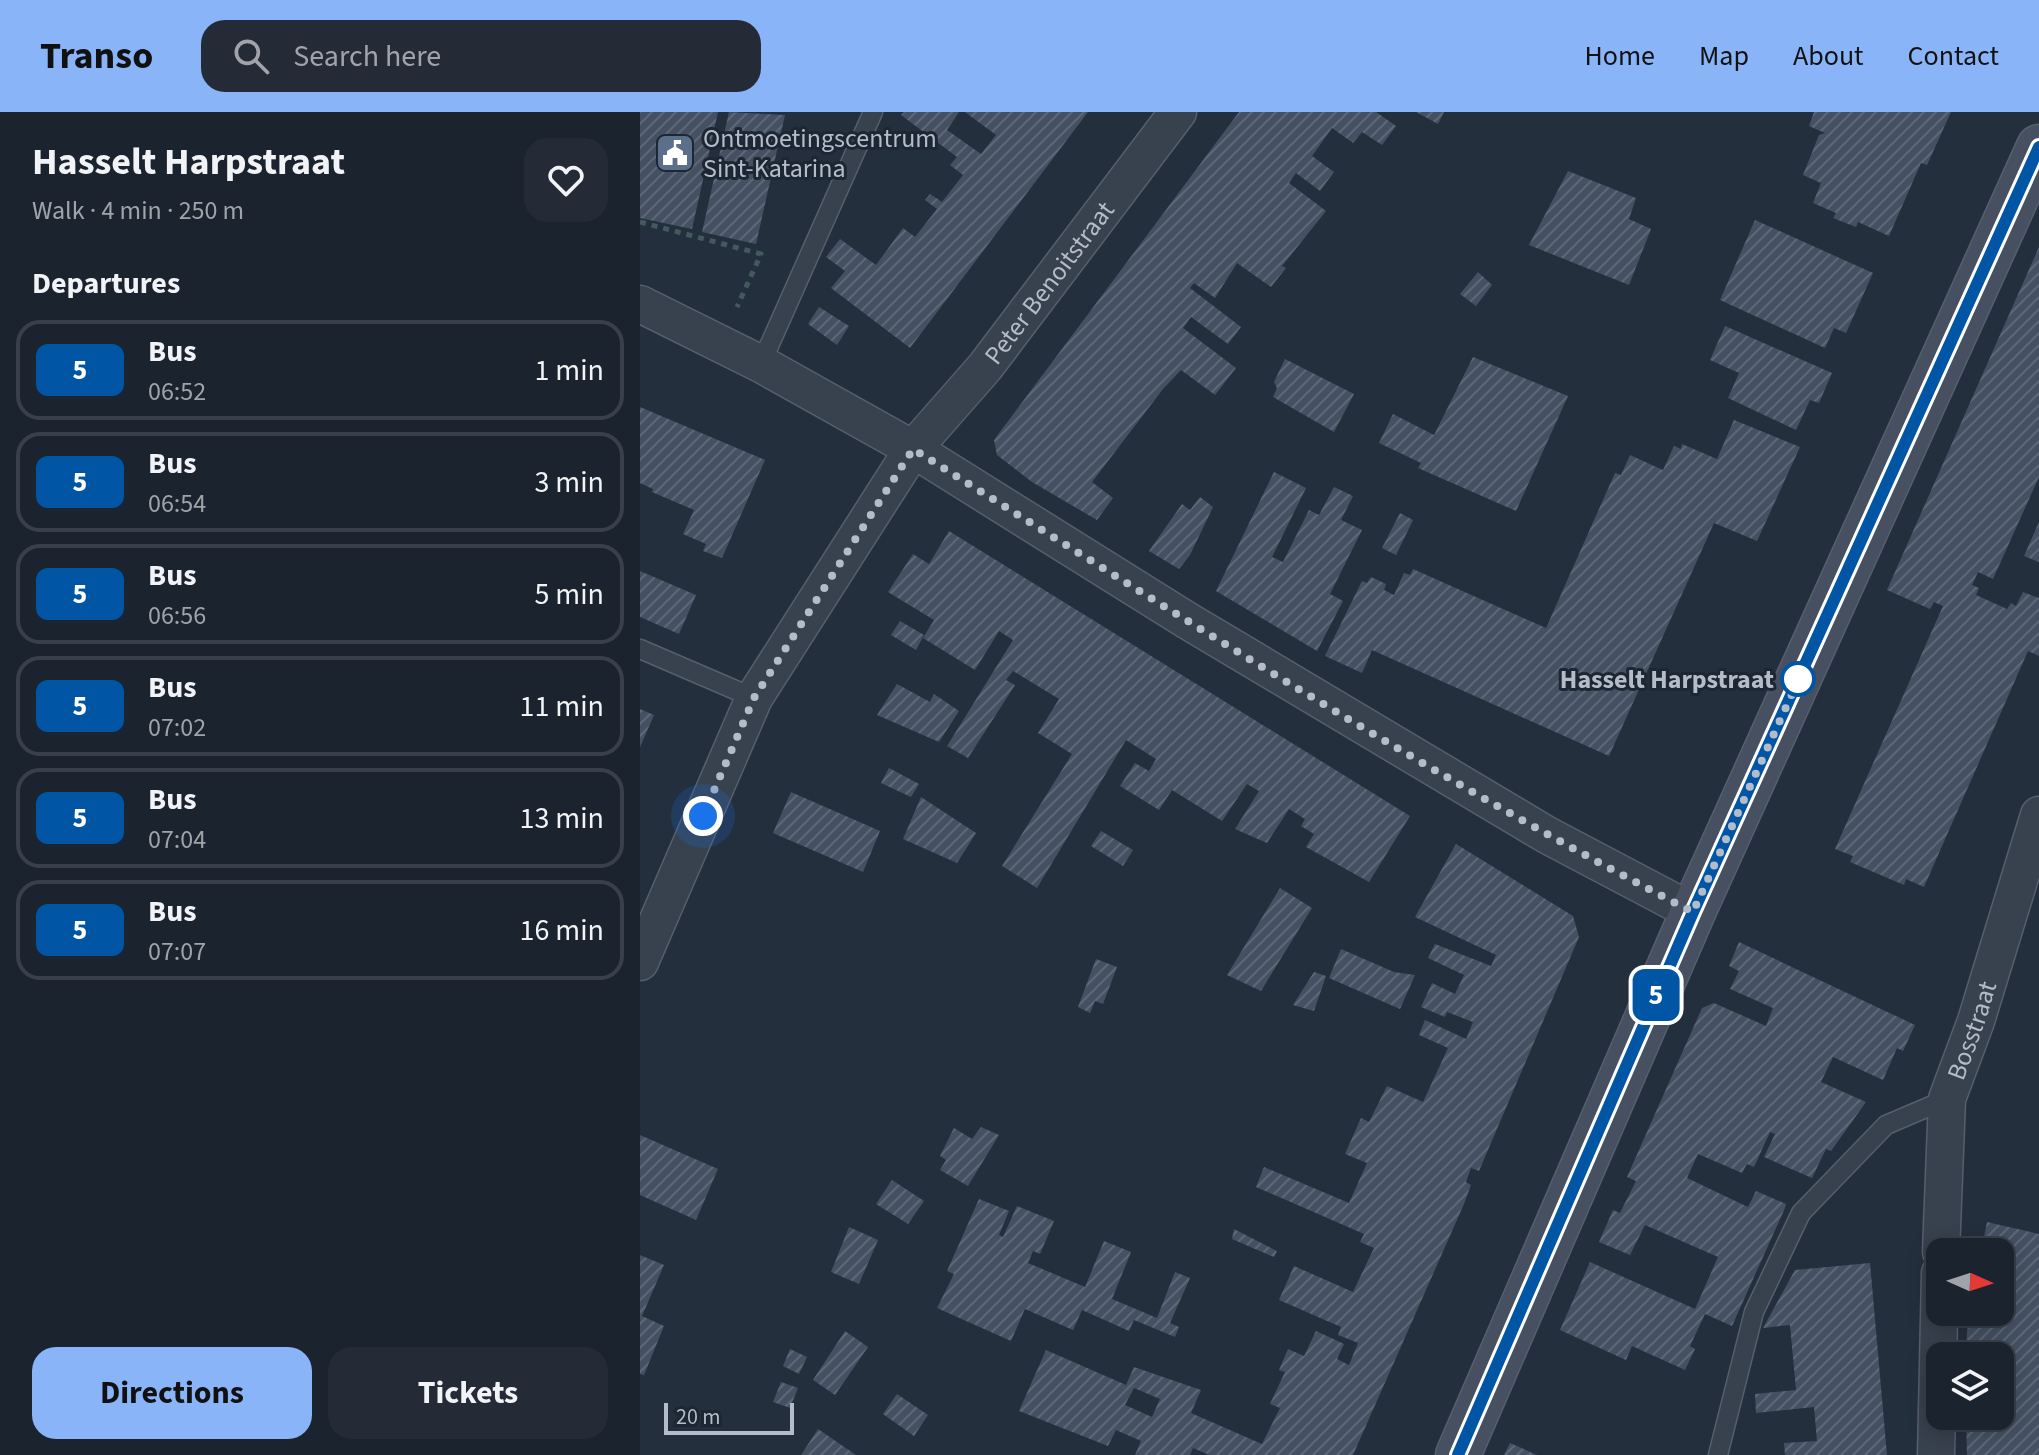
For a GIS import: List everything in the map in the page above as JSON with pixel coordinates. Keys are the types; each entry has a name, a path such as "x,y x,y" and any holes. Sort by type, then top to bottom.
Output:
{"main road":[{"path":"1458,1455 1693,912 2039,147"}],"street":[{"name":"Peter Benoitstraat","path":"640,962 754,698 913,449 985,367 1178,112"},
{"path":"640,304 761,364 913,449 1188,621 1547,835 1693,912"},
{"name":"Bosstraat","path":"1942,1238 1947,1099 1976,1021 2039,815"},
{"path":"1936,1455 1939,1326"}],"lane":[{"path":"761,364 873,112"},
{"path":"640,649 754,698"},
{"path":"1718,1455 1754,1312 1801,1213 1886,1125 1947,1099"}],"path":[{"path":"640,222 761,254 735,310 777,330"}],"building":[{"name":"Ontmoetingscentrum Sint-Katarina","path":"640,112 718,112 692,229 640,218"},
{"path":"729,112 785,115 756,244 702,232"},
{"path":"904,112 959,112 947,130 981,154 996,135 965,112 1088,112 910,348 831,288 845,271 826,257 840,239 876,265 903,228 915,237 937,209 925,200 930,194 942,202 963,175 950,165 957,157 901,115"},
{"path":"1239,112 1376,112 1396,126 1382,145 1362,132 1353,143 1332,128 1312,156 1334,172 1320,191 1296,173 1289,183 1326,211 1282,266 1286,268 1271,287 1237,263 1215,298 1194,283 1190,288 1241,327 1228,344 1191,317 1183,328 1236,368 1215,395 1181,370 1163,389 1092,482 1113,498 1097,520 1032,482 997,455 994,440"},
{"path":"1416,112 1444,112 1438,124"},
{"path":"1814,112 1951,112 1927,165 1921,163 1889,236 1858,222 1856,227 1833,218 1836,213 1813,203 1821,183 1803,175 1819,135 1825,133 1809,126"},
{"path":"1568,171 1636,198 1629,219 1651,229 1629,285 1529,245"},
{"path":"1755,220 1873,273 1846,333 1834,328 1825,348 1720,300"},
{"path":"2039,247 2039,477 1993,579 1978,572 1972,585 1979,588 1976,595 2007,609 2011,603 2016,606 2023,592 2039,598 2039,656 2028,651 1924,887 1906,879 1904,885 1850,862 1853,856 1835,849 1943,606 1934,602 1930,609 1887,590"},
{"path":"1478,272 1492,285 1476,306 1460,294"},
{"path":"819,307 849,326 837,345 808,324"},
{"path":"1725,326 1832,373 1819,403 1810,400 1796,430 1728,398 1739,373 1710,360"},
{"path":"1473,357 1568,396 1516,511 1418,468 1421,463 1379,443 1393,414 1434,435"},
{"path":"1285,359 1354,394 1334,432 1273,397 1277,388 1274,382"},
{"path":"640,407 765,460 722,558 703,551 706,544 683,534 694,510 652,492 653,489 640,483"},
{"path":"1734,420 1800,447 1757,541 1714,523 1609,756 1372,650 1362,673 1325,656 1362,581 1367,583 1371,577 1386,584 1384,590 1394,595 1404,573 1410,575 1413,569 1546,628 1615,473 1621,475 1630,455 1663,470 1674,446 1681,449 1682,444 1717,459"},
{"path":"1274,472 1306,488 1272,557 1283,562 1309,510 1319,515 1334,487 1353,496 1341,520 1362,530 1330,594 1343,601 1317,651 1216,591"},
{"path":"1200,497 1213,507 1190,555 1179,569 1149,551 1182,504 1190,510"},
{"path":"1400,513 1413,520 1396,555 1382,548"},
{"path":"2039,522 2039,562 2024,556"},
{"path":"949,531 1410,816 1369,882 1306,847 1314,834 1301,826 1305,819 1289,809 1267,843 1235,829 1259,791 1247,784 1222,821 1172,790 1159,810 1120,786 1135,763 1149,771 1156,759 1126,740 1037,888 1002,866 1072,754 1038,733 1059,699 1013,671 1006,680 1015,685 968,758 947,746 1013,640 999,631 975,670 923,638 934,620 888,592 913,554 929,564"},
{"path":"640,571 696,595 679,634 640,617"},
{"path":"900,621 924,635 916,650 891,635"},
{"path":"897,684 930,702 934,694 959,711 939,742 877,715"},
{"path":"640,709 654,715 640,747"},
{"path":"889,768 919,784 911,797 881,783"},
{"path":"791,792 880,831 863,872 773,833"},
{"path":"921,797 976,833 957,863 903,839"},
{"path":"1101,831 1133,850 1123,866 1091,846"},
{"path":"1456,844 1573,916 1579,937 1479,1171 1471,1168 1466,1182 1471,1185 1464,1204 1353,1455 1209,1455 1193,1448 1190,1455 1135,1455 1141,1441 1116,1430 1108,1446 1019,1411 1046,1350 1126,1385 1134,1367 1201,1390 1191,1413 1262,1444 1280,1408 1270,1404 1285,1372 1279,1370 1288,1349 1304,1356 1316,1331 1344,1344 1337,1359 1349,1365 1358,1343 1338,1335 1341,1327 1279,1300 1294,1266 1353,1292 1374,1248 1360,1242 1364,1234 1256,1187 1264,1167 1349,1203 1367,1163 1345,1154 1361,1118 1369,1122 1387,1086 1423,1102 1448,1048 1419,1035 1425,1020 1466,1039 1473,1022 1447,1012 1445,1017 1421,1007 1432,983 1455,994 1464,975 1428,958 1435,944 1491,966 1496,955 1415,917","holes":["1134,1388 1160,1399 1152,1417 1125,1405"]},
{"path":"1280,888 1312,908 1261,991 1227,975"},
{"path":"1739,942 1915,1025 1903,1051 1897,1048 1883,1080 1833,1057 1821,1082 1866,1102 1831,1151 1826,1149 1812,1178 1764,1157 1775,1134 1770,1132 1754,1167 1747,1164 1742,1173 1698,1154 1687,1178 1748,1207 1756,1191 1786,1204 1785,1208 1732,1326 1705,1314 1690,1346 1695,1349 1685,1370 1632,1346 1626,1360 1560,1330 1590,1262 1695,1309 1718,1257 1645,1225 1630,1255 1599,1242 1613,1210 1620,1213 1636,1181 1627,1177 1702,1008 1714,1003 1766,1026 1773,1008 1730,989 1739,971 1729,966"},
{"path":"1341,949 1394,972 1415,975 1400,1009 1329,978"},
{"path":"1096,959 1117,967 1103,1004 1095,1001 1090,1013 1078,1007"},
{"path":"1314,972 1326,976 1314,1011 1293,1005"},
{"path":"981,1127 999,1135 968,1186 940,1170 946,1160 940,1156 954,1128 972,1139"},
{"path":"640,1135 718,1169 696,1220 640,1195"},
{"path":"892,1180 924,1201 908,1224 876,1204"},
{"path":"979,1199 1009,1211 999,1235 1003,1237 1017,1206 1054,1221 1040,1254 1033,1251 1028,1263 1085,1287 1104,1241 1131,1252 1112,1299 1157,1318 1175,1272 1190,1278 1170,1323 1179,1327 1175,1337 1134,1320 1129,1331 1082,1310 1073,1330 1025,1309 1011,1341 937,1308 954,1274 947,1271"},
{"path":"1987,1222 2039,1234 2039,1455 1967,1455 1966,1430 2014,1430 2014,1342 1966,1342 1968,1326 2014,1326 2014,1238 1984,1238"},
{"path":"849,1227 878,1240 859,1284 831,1272"},
{"path":"1234,1229 1277,1251 1274,1257 1232,1239"},
{"path":"640,1255 664,1265 642,1316 664,1326 644,1375 640,1374"},
{"path":"1870,1263 1887,1455 1785,1455 1784,1443 1817,1441 1814,1407 1756,1413 1755,1394 1796,1390 1790,1325 1763,1328 1795,1270"},
{"path":"845,1331 868,1347 835,1395 813,1380"},
{"path":"790,1349 807,1357 799,1374 783,1366"},
{"path":"781,1382 798,1388 790,1408 773,1402"},
{"path":"897,1394 928,1415 914,1436 883,1414"},
{"path":"818,1429 856,1455 801,1455"},
{"path":"1510,1443 1537,1455 1504,1455"}],"bus line":[{"name":"5","path":"1458,1455 1693,912 2039,147"}],"place":[{"name":"Ontmoetingscentrum Sint-Katarina","path":"675,153"},
{"name":"Hasselt Harpstraat","path":"1798,679"}],"route":[{"path":"703,816 754,698 913,449 1188,621 1547,835 1693,912 1802,672 1798,679"}]}
